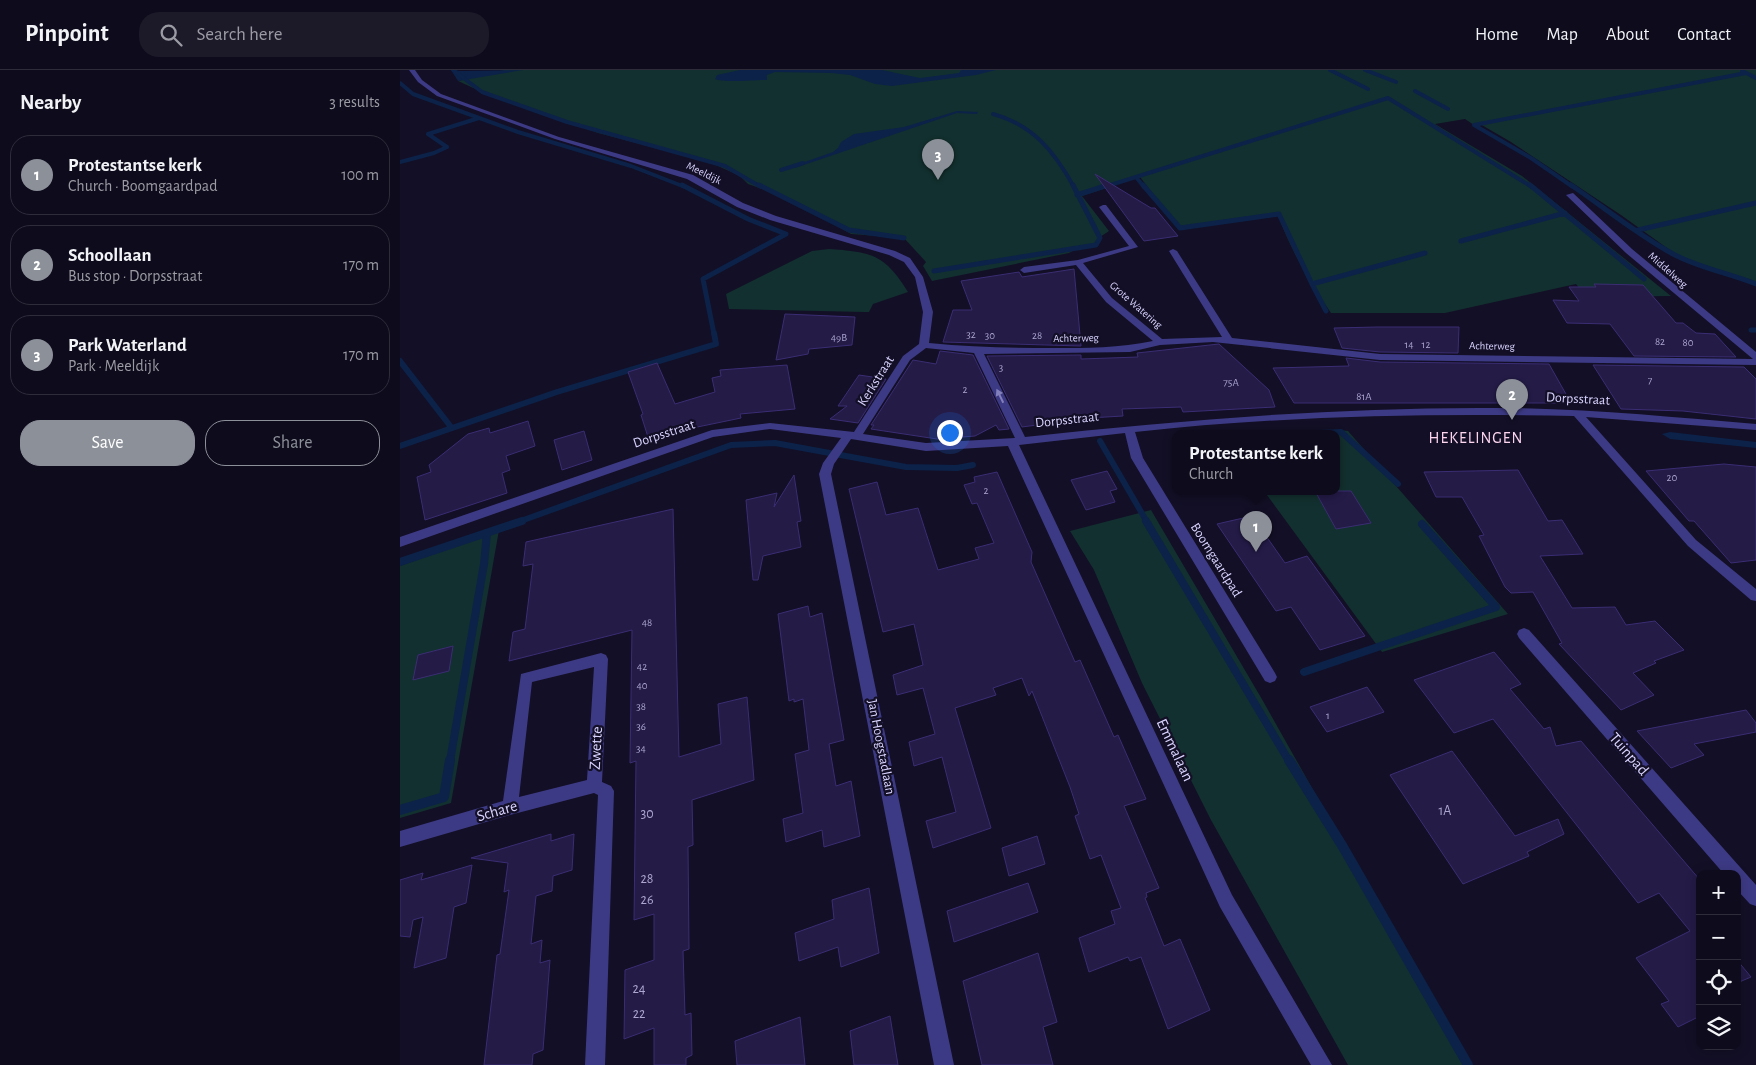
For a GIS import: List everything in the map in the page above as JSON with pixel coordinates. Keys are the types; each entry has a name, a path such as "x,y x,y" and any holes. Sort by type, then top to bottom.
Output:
{"street":[{"name":"Meeldijk","path":"412,70 428,89 456,102 557,138 668,169 690,177 740,204 773,218 892,253 906,260 915,269 919,277 928,312 924,345"},
{"name":"Middelweg","path":"1570,195 1629,251 1756,357"},
{"path":"1024,270 1078,262 1134,247 1103,207"},
{"path":"1173,251 1228,340"},
{"name":"Grote Watering","path":"1078,262 1109,300 1160,342"},
{"name":"Achterweg","path":"924,345 978,351 1112,350 1188,339 1228,340 1380,357 1756,362"},
{"name":"Kerkstraat","path":"852,436 906,358 924,345"},
{"name":"Emmalaan","path":"978,351 1016,441 1226,901 1322,1065"},
{"name":"Dorpsstraat","path":"400,542 712,434 770,426 852,436 926,448 1129,429 1384,412 1502,411 1577,413 1756,427"},
{"path":"1577,413 1692,543 1756,596"},
{"name":"Boomgaardpad","path":"1129,429 1138,458 1270,677"},
{"name":"Jan Hoogstadlaan","path":"852,436 829,463 825,474 944,1065"},
{"name":"Tuinpad","path":"1524,634 1731,870"},
{"name":"Zwette","path":"510,807 526,678 601,659 594,786 606,791 595,1065"},
{"name":"Schare","path":"400,839 510,807 594,786"},
{"path":"1741,881 1756,898"}],"green space":[{"path":"504,70 1756,70 1756,285 1752,280 1691,261 1674,253 1621,215 1511,142 1480,124 1474,125 1465,119 1435,124 1522,176 1671,296 1587,297 1576,284 1445,313 1331,313 1301,266 1278,215 1182,228 1177,225 1140,177 1082,196 1109,231 1100,237 1096,245 1080,247 1069,253 932,281 923,266 926,262 904,238 851,234 787,198 748,184 740,176 709,162 598,133 482,92 458,81"},
{"path":"829,249 857,252 876,258 892,270 908,292 873,304 869,312 729,309 726,294 812,251"},
{"path":"1340,430 1348,431 1508,614 1382,652 1267,495 1340,495"},
{"path":"1151,510 1263,701 1468,1065 1348,1065 1211,820 1142,683 1094,570 1070,531"},
{"path":"499,530 451,803 400,818 400,566"}],"water":[{"path":"451,70 461,71 523,70 458,81"},
{"path":"740,70 882,70 920,78 959,73 961,70 996,70 976,75 892,86 875,84 850,75 831,73 775,72 767,75 767,80 732,81 715,79 717,75"},
{"path":"957,111 978,112 977,114 957,113 795,168 793,166 833,152 841,142 854,134 904,127"},
{"path":"1670,432 1756,442 1756,448 1670,439 1662,434"}],"building":[{"path":"1095,174 1151,208 1155,208 1178,236 1144,241"},
{"path":"1074,269 1081,346 943,342 953,310 972,310 961,281 1019,272 1022,277"},
{"path":"1594,284 1643,285 1676,323 1683,323 1696,333 1715,334 1736,357 1634,356 1610,324 1567,323 1553,300 1579,301 1569,287 1596,287"},
{"path":"785,314 855,317 852,345 809,349 808,354 776,360"},
{"path":"1459,327 1458,353 1380,352 1342,348 1334,328"},
{"path":"1219,344 1269,390 1275,407 1183,412 1181,407 1122,409 1123,416 1089,418 1022,427 987,356 1081,355 1081,359 1138,357 1137,353"},
{"path":"940,351 973,355 1009,429 999,430 996,425 975,436 937,439 871,429 874,425 871,425 913,360 936,364"},
{"path":"1346,358 1380,362 1549,364 1571,403 1294,403 1273,368 1349,366"},
{"path":"657,363 675,404 715,392 712,378 721,376 720,370 787,365 795,409 740,414 741,418 648,437 641,415 643,414 628,372"},
{"path":"1593,365 1744,367 1756,379 1756,419 1683,411 1621,409"},
{"path":"859,375 886,379 858,423 830,419 847,406 838,406"},
{"path":"528,421 535,446 506,456 510,470 502,473 507,493 425,520 417,477 431,472 429,465 468,434 489,428 490,433"},
{"path":"584,431 592,460 562,470 554,440"},
{"path":"1724,464 1756,467 1756,560 1731,563 1694,521 1689,521 1646,471"},
{"path":"1518,470 1548,521 1562,520 1583,554 1540,556 1572,608 1615,607 1626,625 1655,621 1684,650 1654,661 1656,663 1633,673 1654,695 1621,710 1559,644 1562,643 1533,592 1511,593 1505,587 1479,536 1484,535 1462,497 1436,497 1424,472"},
{"path":"1107,471 1117,489 1110,491 1115,502 1086,510 1071,480"},
{"path":"997,472 1032,552 1031,562 1075,662 1080,660 1114,737 1118,735 1146,799 1124,806 1159,888 1146,893 1147,897 1145,898 1164,946 1180,939 1210,1010 1168,1029 1141,957 1130,961 1128,957 1089,972 1079,938 1115,924 1111,911 1121,908 1101,855 1090,859 1075,816 1079,814 1070,787 1032,691 1029,696 1022,678 993,688 996,695 955,708 991,828 933,848 926,821 956,812 942,757 914,766 909,742 935,734 923,688 897,695 893,675 923,665 914,624 883,632 849,489 877,482 886,515 918,508 938,570 979,559 975,548 994,543 977,503 972,504 964,485 975,482 974,477"},
{"path":"794,475 801,521 797,522 801,547 763,556 758,580 753,580 746,500 777,493 774,507"},
{"path":"1340,491 1351,491 1371,523 1336,529 1317,495 1340,495"},
{"path":"673,509 679,757 721,744 718,704 747,697 754,780 692,800 693,845 688,847 689,949 683,951 685,1015 691,1013 692,1055 686,1058 686,1065 654,1065 654,1028 624,1039 625,970 654,960 654,914 634,920 636,761 630,763 632,630 509,661 513,632 525,629 533,564 523,566 526,542"},
{"path":"1252,516 1285,563 1307,556 1365,636 1320,650 1291,607 1276,611 1217,524"},
{"path":"808,606 810,617 822,613 844,740 829,744 836,786 851,781 860,836 824,847 822,830 786,842 783,819 803,813 795,754 809,750 803,699 794,702 794,699 789,701 778,614"},
{"path":"453,646 449,671 413,680 418,655"},
{"path":"1494,652 1521,684 1510,689 1544,729 1550,727 1556,746 1581,741 1696,875 1696,1018 1678,1027 1661,1004 1669,1001 1636,958 1690,931 1659,893 1638,903 1493,719 1454,733 1414,680"},
{"path":"1367,687 1384,712 1327,732 1310,707"},
{"path":"1746,710 1756,723 1756,732 1694,744 1704,755 1671,768 1637,731"},
{"path":"1452,751 1515,836 1558,819 1564,834 1527,852 1529,856 1463,884 1390,775"},
{"path":"551,834 551,841 574,834 572,870 553,876 552,891 536,896 531,944 542,940 540,963 550,960 543,1050 533,1054 532,1065 484,1065 497,955 500,954 509,890 504,892 508,863 471,858"},
{"path":"1037,836 1045,864 1009,876 1002,848"},
{"path":"472,865 466,903 454,907 446,958 414,968 423,917 413,920 410,937 400,936 400,880 423,873 421,880"},
{"path":"1028,883 1038,912 954,942 947,911"},
{"path":"869,888 879,953 841,967 838,947 799,961 795,933 834,919 832,900"},
{"path":"1038,953 1057,1022 1043,1027 1053,1065 982,1065 963,981"},
{"path":"1741,965 1751,977 1741,981"},
{"path":"890,1016 898,1065 854,1065 850,1031"},
{"path":"800,1017 805,1065 737,1065 735,1041"}],"waterway":[{"path":"453,70 482,92 567,122 725,166 761,187"},
{"path":"1330,70 1368,89"},
{"path":"1365,70 1396,82"},
{"path":"1742,71 1746,73"},
{"path":"1573,187 1531,158 1474,125 1746,73"},
{"path":"1746,73 1756,78"},
{"path":"400,83 413,94 518,132 631,166 685,187"},
{"path":"1415,91 1448,109"},
{"path":"1104,187 1388,98 1532,187"},
{"path":"993,114 1020,125 1041,141 1059,162 1074,187"},
{"path":"400,162 434,153 447,147 428,134 479,118"},
{"path":"781,170 803,163"},
{"path":"1136,177 1144,187"},
{"path":"682,185 748,219 786,234 703,279 714,334"},
{"path":"759,185 849,230 904,238"},
{"path":"1073,185 1078,195"},
{"path":"1078,195 1108,185"},
{"path":"1143,185 1180,228 1279,214 1312,284"},
{"path":"1530,185 1564,213"},
{"path":"1571,185 1634,230 1673,254 1693,263 1756,284"},
{"path":"934,271 1096,245 1100,238 1078,195"},
{"path":"1638,230 1756,203"},
{"path":"1461,241 1564,213"},
{"path":"1564,213 1644,279"},
{"path":"1312,284 1425,253"},
{"path":"1312,284 1326,311"},
{"path":"1751,330 1756,330"},
{"path":"400,446 557,392 716,344 714,333"},
{"path":"400,361 451,427"},
{"path":"1340,432 1398,484"},
{"path":"1100,441 1147,522"},
{"path":"518,522 731,445 775,443 906,467 957,468 973,465"},
{"path":"400,562 522,521"},
{"path":"1146,521 1289,761"},
{"path":"1304,672 1496,607 1422,524"},
{"path":"450,761 484,564 487,533"},
{"path":"400,810 444,797 450,760"},
{"path":"1289,760 1343,847 1468,1065"}],"place":[{"name":"Park Waterland","path":"938,180"},
{"name":"Schoollaan","path":"1512,420"},
{"name":"Protestantse kerk","path":"1256,552"}],"district":[{"name":"HEKELINGEN","path":"1476,438"}]}
